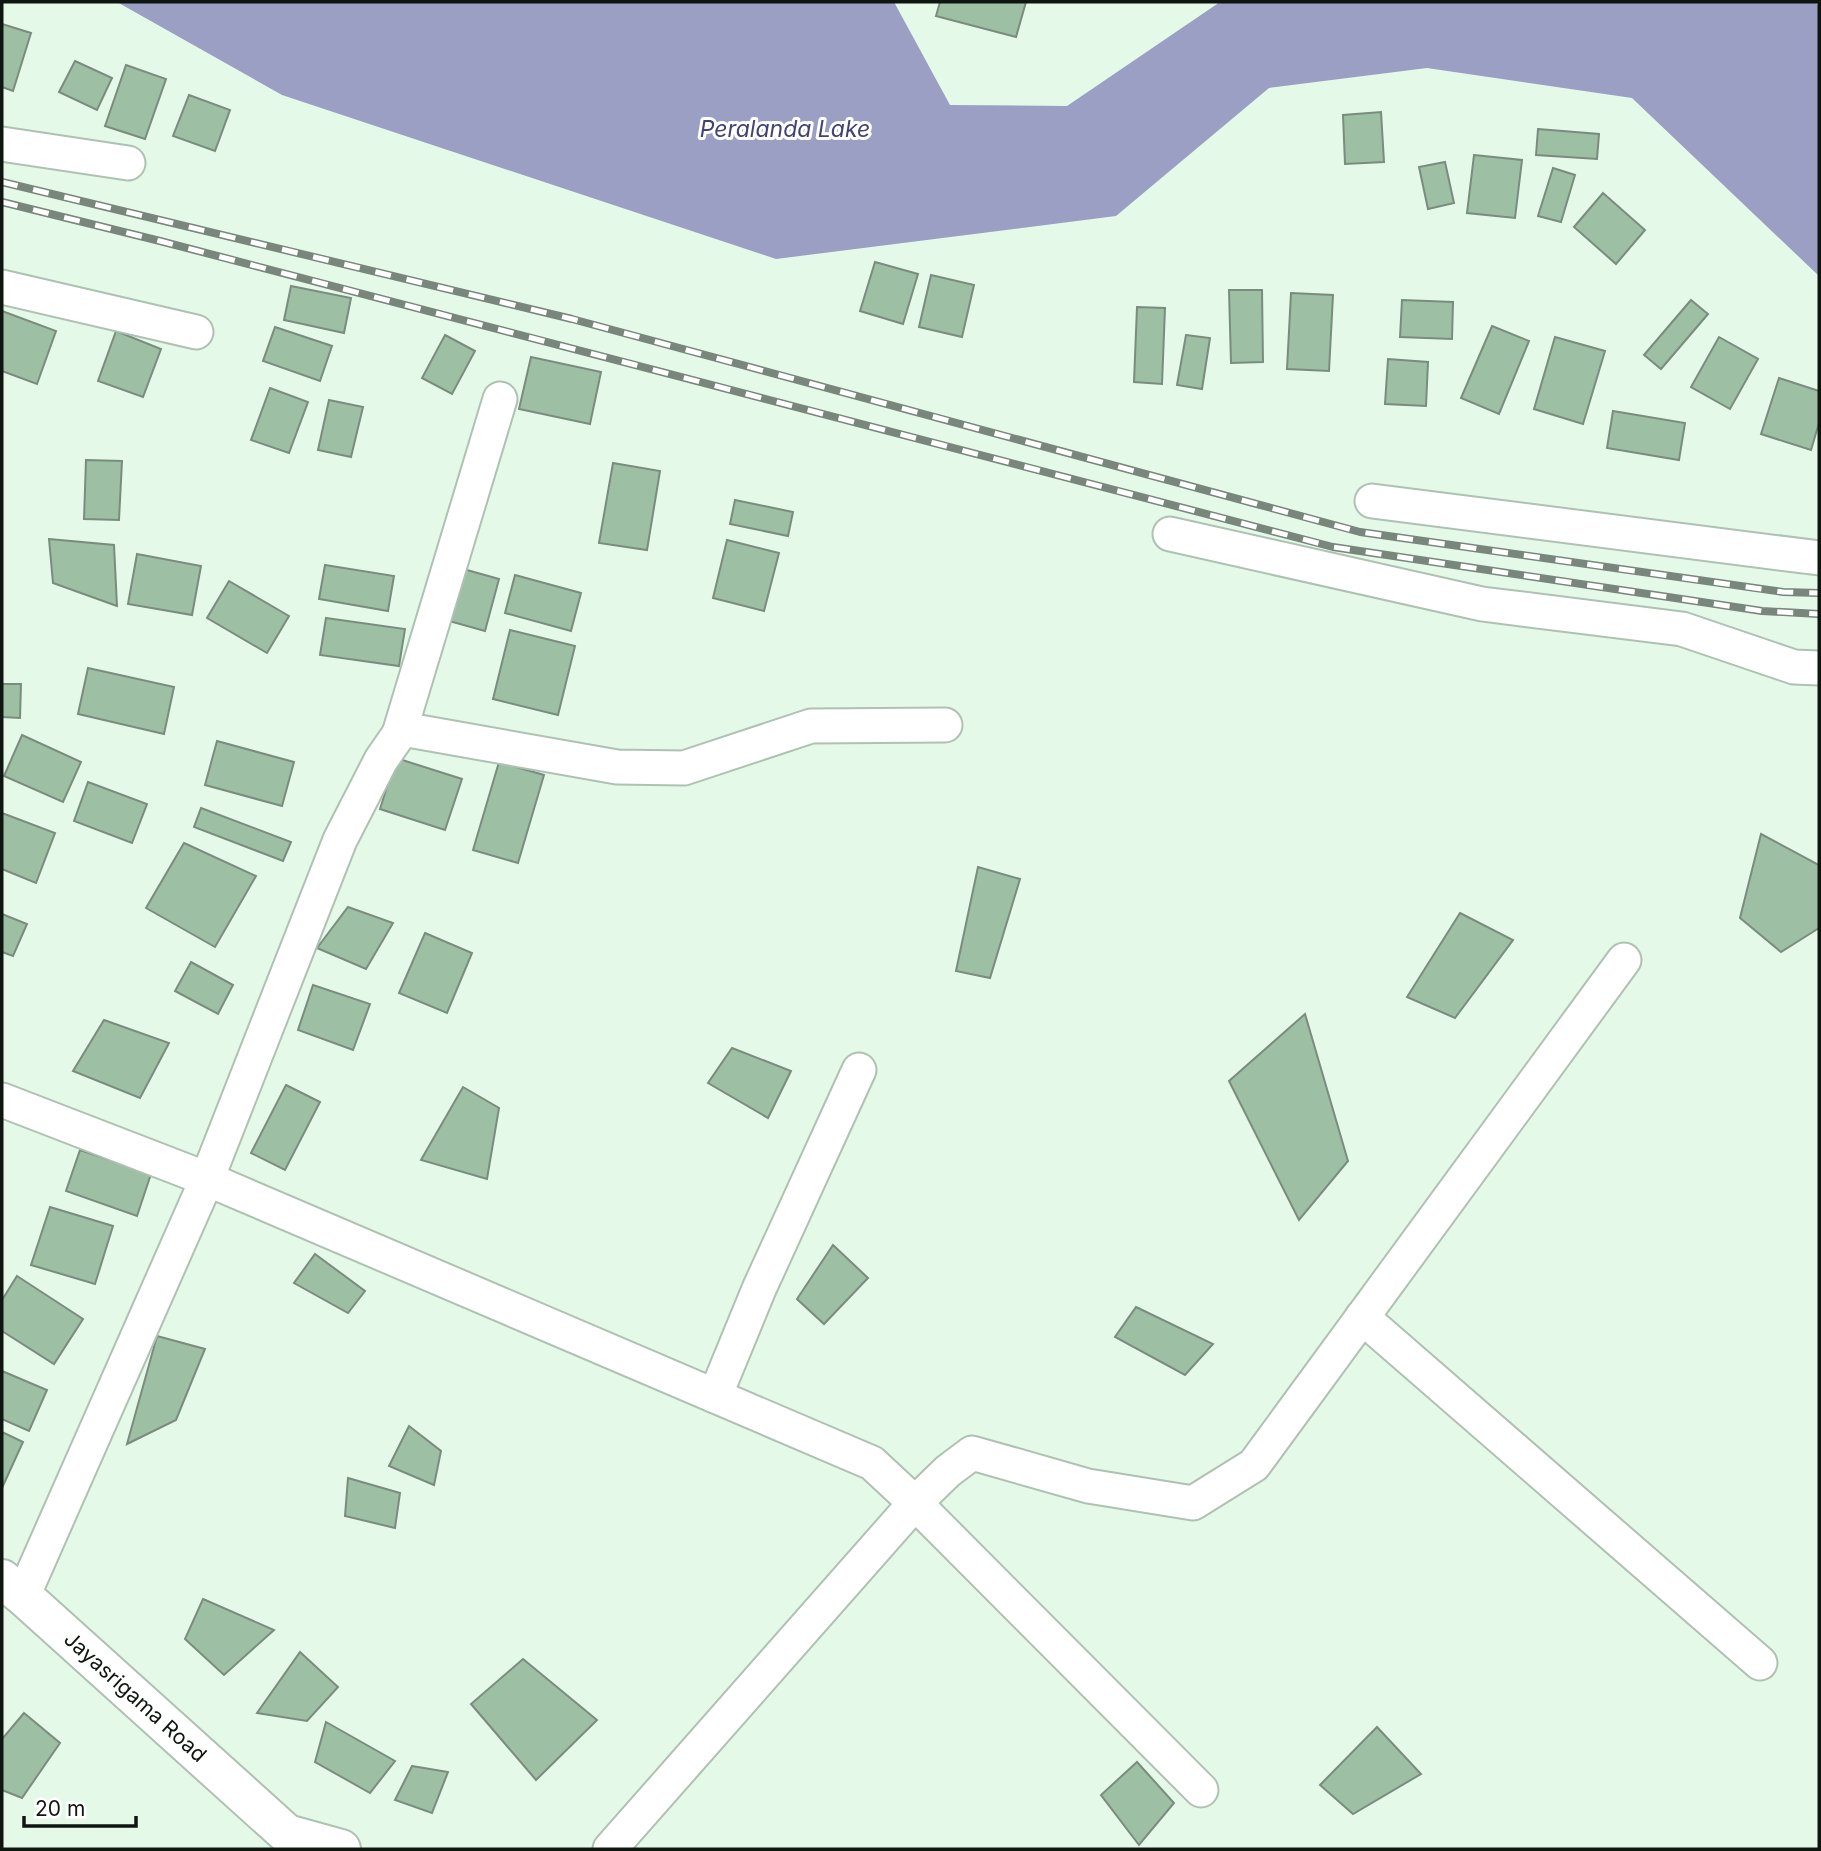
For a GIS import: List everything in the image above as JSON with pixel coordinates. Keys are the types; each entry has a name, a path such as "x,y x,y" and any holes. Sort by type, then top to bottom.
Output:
{"street":[{"path":"2,144 128,163"},
{"path":"2,287 196,332"},
{"path":"13,1587 206,1179 340,839 381,760 399,734 500,399"},
{"path":"1372,501 1819,558"},
{"path":"1170,534 1482,604 1682,629 1794,667 1819,668"},
{"path":"399,734 408,730 617,767 684,768 811,726 945,725"},
{"path":"610,1849 915,1503 948,1471 972,1453 1088,1486 1193,1503 1254,1465 1624,960"},
{"path":"715,1396 759,1289 859,1070"},
{"path":"2,1100 206,1179 872,1463 1202,1790"},
{"path":"1363,1317 1760,1663"},
{"name":"Jayasrigama Road","path":"13,1587 287,1834 341,1849"}],"water":[{"name":"Peralanda Lake","path":"117,2 894,2 950,105 1067,106 1220,2 1816,2 1819,7 1819,276 1632,98 1427,68 1269,88 1116,216 776,259 282,95"}],"building":[{"path":"940,2 1026,2 1016,37 936,16"},
{"path":"2,24 31,33 13,91 2,87"},
{"path":"75,61 112,78 97,110 59,92"},
{"path":"126,65 166,79 145,139 105,126"},
{"path":"189,95 230,110 215,151 173,136"},
{"path":"1381,112 1384,162 1345,164 1343,115"},
{"path":"1538,129 1599,134 1597,159 1536,155"},
{"path":"1474,155 1522,160 1515,218 1467,213"},
{"path":"1445,162 1454,203 1428,209 1419,167"},
{"path":"1553,168 1575,175 1561,222 1538,216"},
{"path":"1603,193 1645,230 1616,264 1574,227"},
{"path":"875,262 918,274 903,324 860,311"},
{"path":"931,275 974,285 962,337 919,327"},
{"path":"291,286 351,298 344,333 284,320"},
{"path":"1229,290 1262,290 1263,362 1231,363"},
{"path":"1291,293 1333,295 1329,371 1287,369"},
{"path":"1402,300 1453,302 1452,339 1400,337"},
{"path":"1691,300 1708,314 1661,369 1644,355"},
{"path":"1137,307 1165,308 1162,384 1134,382"},
{"path":"2,311 56,331 37,384 2,371"},
{"path":"1492,326 1529,341 1499,414 1461,398"},
{"path":"275,327 332,346 320,381 263,361"},
{"path":"116,331 161,349 143,397 98,381"},
{"path":"445,335 475,351 452,394 422,378"},
{"path":"1186,335 1210,338 1202,389 1177,385"},
{"path":"1555,337 1605,351 1583,424 1534,409"},
{"path":"1719,337 1758,359 1730,409 1691,387"},
{"path":"531,357 601,372 590,424 519,409"},
{"path":"1388,359 1428,362 1426,406 1385,404"},
{"path":"1779,378 1819,391 1819,423 1811,450 1761,434"},
{"path":"270,388 308,402 289,453 251,440"},
{"path":"329,400 363,407 351,457 318,450"},
{"path":"1613,411 1685,423 1679,460 1607,448"},
{"path":"86,460 122,461 119,520 84,519"},
{"path":"613,463 660,471 647,550 599,543"},
{"path":"735,500 793,512 788,536 730,524"},
{"path":"49,539 114,545 117,606 53,583"},
{"path":"727,540 779,553 764,611 713,598"},
{"path":"137,554 201,566 192,615 128,604"},
{"path":"325,565 394,576 388,611 319,599"},
{"path":"449,565 499,579 485,631 435,617"},
{"path":"515,575 581,593 571,631 505,613"},
{"path":"229,581 289,616 267,653 207,618"},
{"path":"326,618 405,629 399,666 320,655"},
{"path":"510,630 575,646 558,715 493,699"},
{"path":"88,668 174,687 164,734 78,714"},
{"path":"2,684 21,684 20,718 2,717"},
{"path":"22,735 81,762 63,802 4,776"},
{"path":"217,741 294,762 282,806 205,785"},
{"path":"396,758 462,779 445,830 380,809"},
{"path":"499,762 544,775 518,863 473,850"},
{"path":"88,782 147,804 132,843 74,821"},
{"path":"201,808 291,842 283,861 194,827"},
{"path":"2,813 55,833 36,883 2,869"},
{"path":"1761,834 1819,865 1819,928 1781,952 1740,918"},
{"path":"184,843 256,876 215,947 146,908"},
{"path":"978,867 1020,879 990,978 956,971"},
{"path":"348,907 393,923 366,969 317,948"},
{"path":"1460,913 1513,940 1455,1018 1407,997"},
{"path":"2,914 27,924 13,956 2,952"},
{"path":"425,933 472,953 447,1013 399,993"},
{"path":"191,962 233,985 218,1014 175,991"},
{"path":"313,985 370,1004 353,1050 298,1030"},
{"path":"1305,1014 1348,1161 1299,1220 1229,1081"},
{"path":"104,1020 169,1043 140,1098 73,1071"},
{"path":"732,1048 791,1071 768,1118 708,1083"},
{"path":"286,1085 320,1102 285,1170 251,1153"},
{"path":"463,1087 499,1108 487,1179 421,1160"},
{"path":"80,1150 151,1174 137,1216 66,1191"},
{"path":"50,1207 113,1226 95,1284 31,1265"},
{"path":"833,1245 868,1278 824,1324 797,1299"},
{"path":"315,1254 365,1291 348,1313 294,1283"},
{"path":"17,1276 83,1319 54,1364 2,1331 2,1300"},
{"path":"1136,1307 1213,1344 1185,1375 1115,1337"},
{"path":"157,1336 205,1349 176,1420 127,1444"},
{"path":"2,1371 47,1390 29,1431 2,1419"},
{"path":"409,1426 441,1451 434,1485 389,1466"},
{"path":"2,1432 23,1442 2,1488"},
{"path":"348,1478 400,1493 395,1528 345,1516"},
{"path":"203,1599 274,1630 224,1675 185,1639"},
{"path":"300,1652 338,1687 307,1721 257,1713"},
{"path":"523,1659 597,1720 536,1780 471,1704"},
{"path":"24,1713 60,1743 22,1798 2,1790 2,1739"},
{"path":"326,1722 395,1761 370,1793 315,1762"},
{"path":"1377,1727 1421,1774 1353,1814 1320,1785"},
{"path":"1137,1762 1174,1803 1139,1845 1101,1795"},
{"path":"412,1766 448,1772 432,1813 395,1800"}],"railway":[{"path":"2,182 572,319 1360,532 1783,592 1819,593"},
{"path":"2,202 1333,547 1762,611 1819,614"}]}
